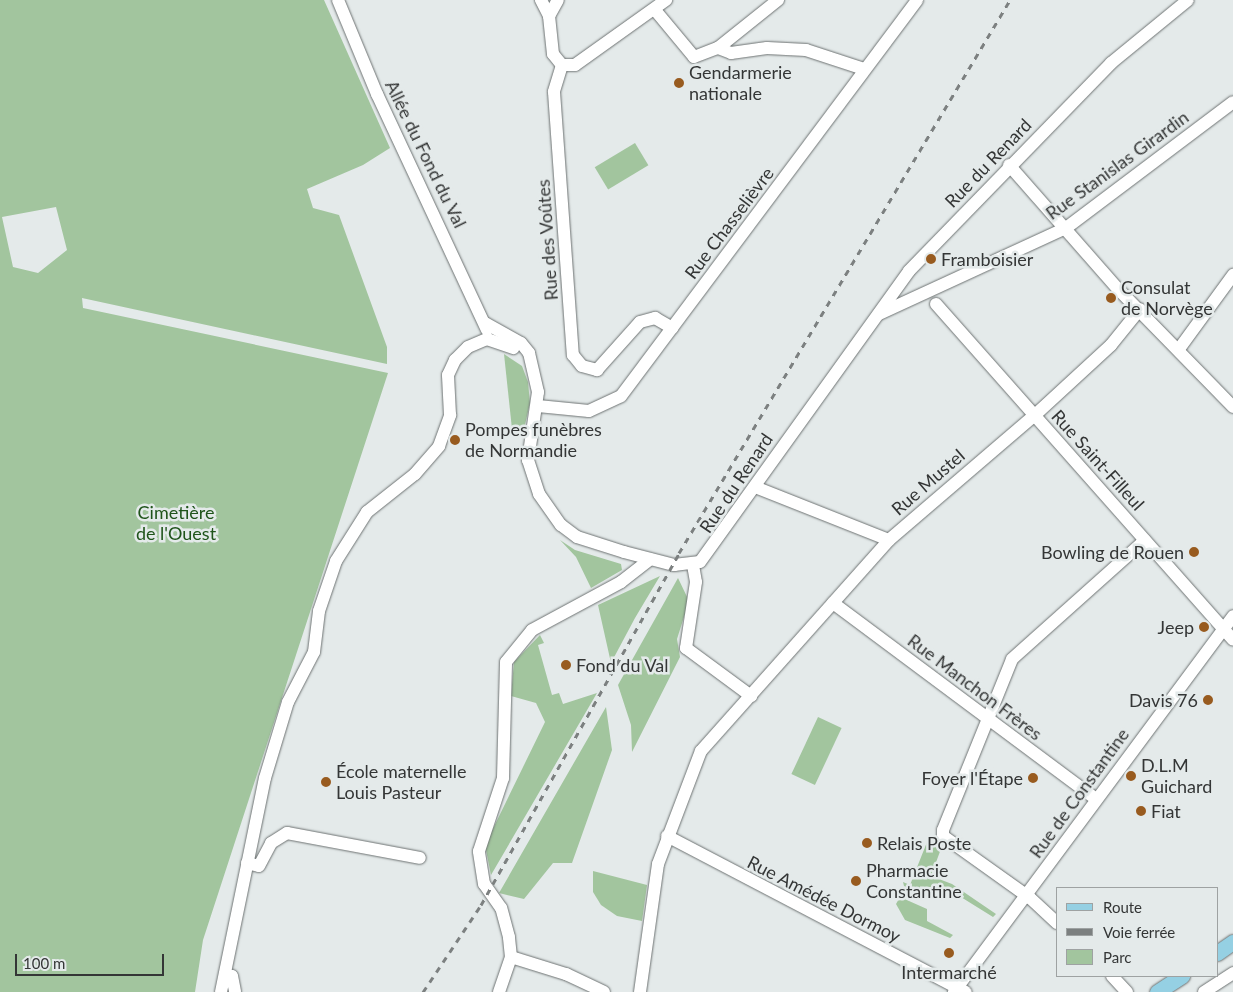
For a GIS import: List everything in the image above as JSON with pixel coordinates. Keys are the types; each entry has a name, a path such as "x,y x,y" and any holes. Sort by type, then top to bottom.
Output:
{"main road":[{"path":"1218,952 1233,942"},
{"path":"1158,992 1180,977"}],"street":[{"name":"Allée du Fond du Val","path":"338,0 377,94 485,323 488,339"},
{"path":"541,0 549,16 553,54 562,65 575,65 655,10 666,0"},
{"path":"549,16 558,0"},
{"path":"655,10 694,57 718,48 778,0"},
{"name":"Rue Chasselièvre","path":"538,406 589,411 610,404 621,396 917,0"},
{"name":"Rue du Renard","path":"693,565 713,550 755,487 892,294 1009,165 1111,63 1188,0"},
{"path":"718,48 731,52 767,48 806,50 864,69"},
{"name":"Rue des Voûtes","path":"562,65 554,92 573,355 582,366 597,370 640,322 655,318 672,328"},
{"name":"Rue Stanislas Girardin","path":"877,316 1066,228 1233,102"},
{"path":"1009,165 1140,309 1233,407"},
{"path":"1179,349 1233,276"},
{"path":"892,294 910,300"},
{"name":"Rue Saint-Filleul","path":"936,304 1233,640"},
{"name":"Rue Mustel","path":"640,992 655,878 667,836 694,761 888,540 1035,415 1111,345 1140,309"},
{"path":"485,323 521,343 533,370 538,406 528,460 547,509 577,537 650,559 693,565 696,582 686,648 752,696"},
{"path":"221,992 265,778 288,702 314,652 319,611 336,561 367,512 432,458 450,415 451,367 468,347 488,339 517,350 533,370"},
{"path":"755,487 888,540"},
{"path":"1056,922 1025,895 948,840 943,830 1012,659 1145,540"},
{"path":"499,992 512,957 501,908 479,870 479,851 503,778 506,662 532,630 622,582 650,559"},
{"name":"Rue Manchon Frères","path":"833,603 1096,799"},
{"name":"Rue de Constantine","path":"959,991 1025,895 1222,627 1233,616"},
{"path":"247,863 259,866 272,843 287,834 420,858"},
{"name":"Rue Amédée Dormoy","path":"667,836 959,991"},
{"path":"512,957 566,974 604,992"},
{"path":"1204,992 1233,973"},
{"path":"225,974 232,976 235,992"},
{"path":"1113,977 1127,992"}],"green space":[{"name":"Cimetière de l'Ouest","path":"0,0 324,0 390,148 363,165 307,189 313,208 339,215 387,347 387,364 82,298 83,308 388,373 203,940 195,992 0,992","holes":["56,207 67,250 38,273 13,267 2,217"]},
{"path":"635,143 648,165 608,189 595,167"},
{"path":"504,354 522,366 528,382 530,403 524,429 512,429"},
{"path":"560,540 575,550 621,564 622,570 591,588 576,557"},
{"path":"660,576 635,618 611,663 598,605"},
{"path":"678,578 689,601 677,639 680,657 632,752 631,725 618,685"},
{"path":"540,635 544,643 538,645 552,695 559,693 563,704 597,693 491,875 485,845 545,722 536,703 511,696 514,662"},
{"path":"606,707 612,750 572,863 553,863 524,899 499,893"},
{"path":"818,717 842,728 815,785 791,774"},
{"path":"929,837 942,846 931,876 952,884 996,914 993,917 948,889 931,898 904,886 903,882 910,885"},
{"path":"593,871 647,885 642,921 617,916 601,905 593,892"},
{"path":"900,897 927,909 927,921 953,935 950,938 905,920 896,904"}],"railway":[{"path":"423,992 481,905 679,553 1010,0"}],"place":[{"name":"Gendarmerie nationale","path":"679,83"},
{"name":"Framboisier","path":"931,259"},
{"name":"Consulat de Norvège","path":"1111,298"},
{"name":"Pompes funèbres de Normandie","path":"455,440"},
{"name":"Bowling de Rouen","path":"1194,552"},
{"name":"Jeep","path":"1204,627"},
{"name":"Fond du Val","path":"566,665"},
{"name":"Davis 76","path":"1208,700"},
{"name":"D.L.M Guichard","path":"1131,776"},
{"name":"Foyer l'Étape","path":"1033,778"},
{"name":"École maternelle Louis Pasteur","path":"326,782"},
{"name":"Fiat","path":"1141,811"},
{"name":"Relais Poste","path":"867,843"},
{"name":"Pharmacie Constantine","path":"856,881"},
{"name":"Intermarché","path":"949,953"}]}
